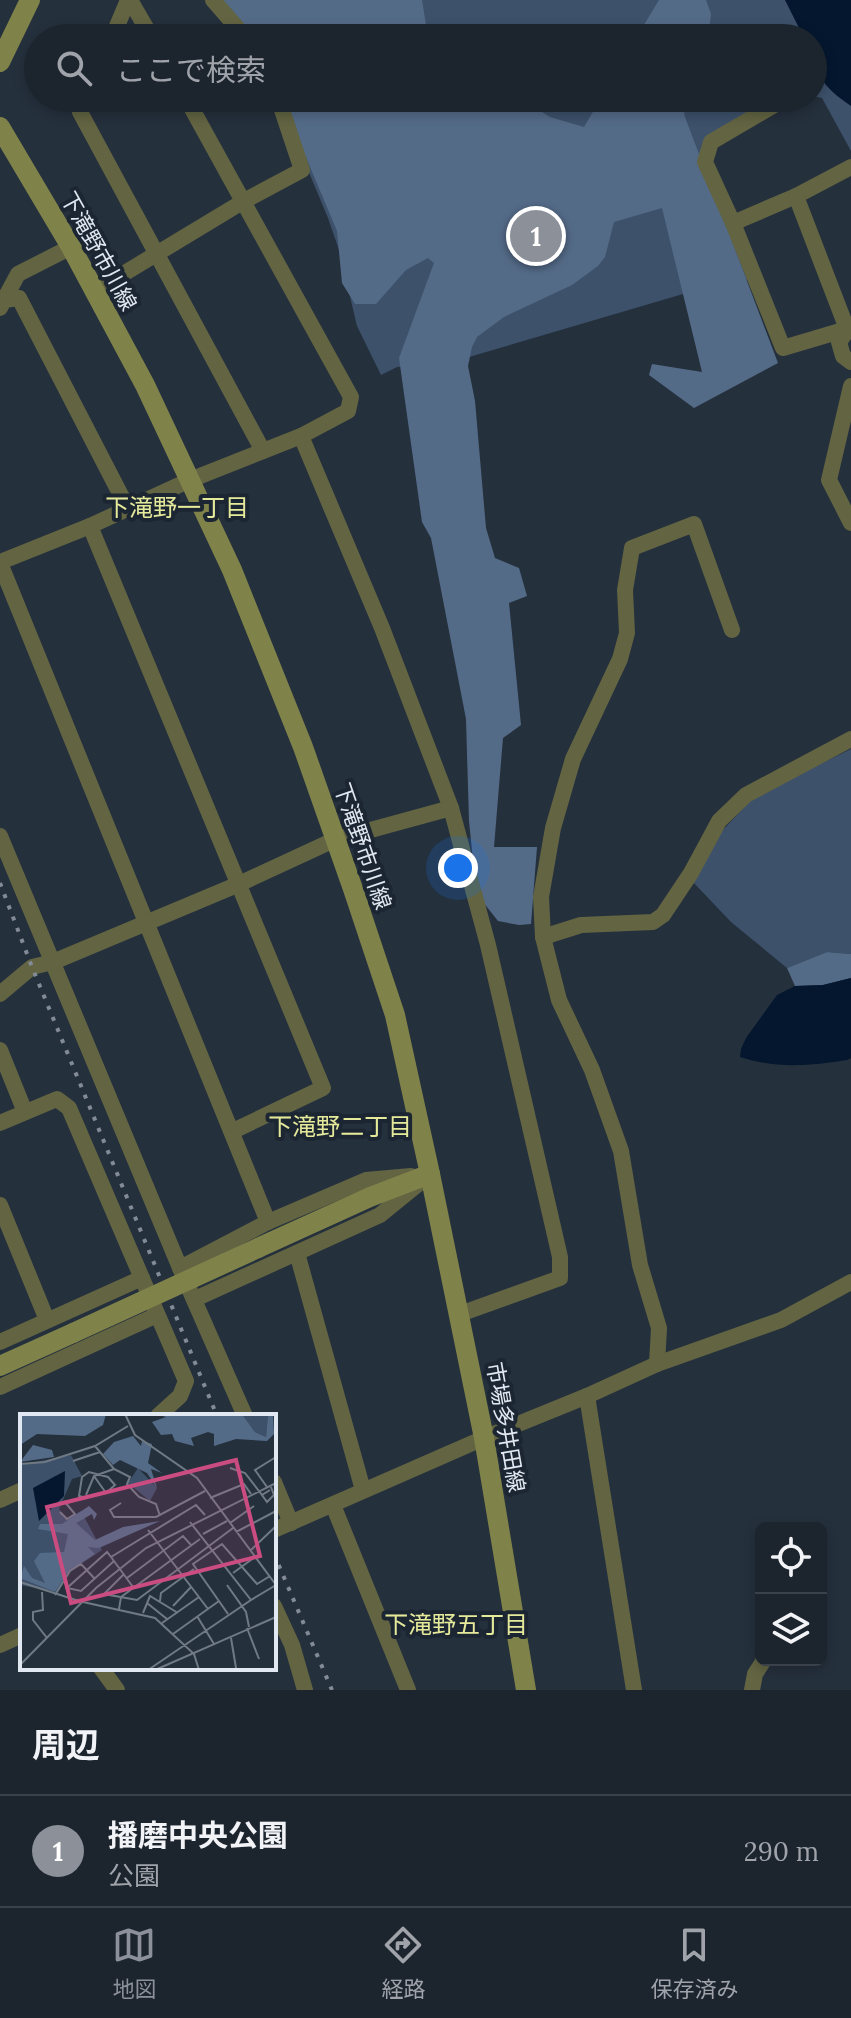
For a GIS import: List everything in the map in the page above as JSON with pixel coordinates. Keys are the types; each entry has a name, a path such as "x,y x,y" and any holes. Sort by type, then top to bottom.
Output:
{"main road":[{"path":"0,62 30,0"},
{"name":"下滝野市川線","path":"0,127 71,247 145,385 232,570 297,732 395,1015 430,1174"},
{"path":"0,1366 370,1197 430,1174"},
{"name":"市場多井田線","path":"430,1174 484,1438 526,1690"}],"street":[{"path":"118,24 129,0"},
{"path":"129,0 144,24"},
{"path":"213,0 234,24"},
{"path":"80,112 263,451"},
{"path":"194,112 351,397 348,411 301,436 0,562 268,1222"},
{"path":"95,291 244,201 302,170 283,112"},
{"path":"762,112 711,142 705,162 783,348 849,328"},
{"path":"733,223 796,196 851,167"},
{"path":"796,196 849,328"},
{"path":"2,304 18,274 71,247"},
{"path":"2,304 19,298 128,509"},
{"path":"849,328 839,342 840,350 851,362"},
{"path":"851,386 829,480 851,523"},
{"path":"301,436 382,628 451,808 488,945 560,1257 560,1278 460,1314"},
{"path":"657,1364 659,1328 640,1265 621,1151 592,1070 559,1000 543,937 541,897 553,828 573,759 620,659 627,633 625,590 632,548 694,524 732,630"},
{"path":"90,526 323,1088 233,1131"},
{"path":"543,937 581,925 653,922 663,915 684,883 719,821 746,795 851,739"},
{"path":"0,994 32,967 53,962 239,884 334,840 451,808"},
{"path":"0,836 244,1414"},
{"path":"0,1050 25,1112"},
{"path":"0,1123 57,1099 69,1108 186,1381 180,1396 160,1414"},
{"path":"180,1268 268,1222 366,1180 430,1174"},
{"path":"195,1299 380,1215 430,1174"},
{"path":"0,1205 47,1320"},
{"path":"297,1253 363,1490"},
{"path":"0,1342 142,1278"},
{"path":"276,1529 657,1364 781,1320 851,1282"},
{"path":"0,1387 157,1315"},
{"path":"587,1396 634,1690"},
{"path":"276,1487 291,1523"},
{"path":"0,1500 20,1491"},
{"path":"333,1505 408,1690"},
{"path":"276,1610 292,1645 305,1690"},
{"path":"0,1643 20,1636"},
{"path":"752,1690 760,1666"},
{"path":"102,1670 117,1690"}],"shaded area":[{"path":"213,0 851,0 851,151 827,107 827,24 234,24"},
{"path":"220,0 422,0 426,24 243,24"},
{"path":"659,0 706,0 711,14 710,24 644,24"},
{"path":"785,0 851,0 851,106 827,86 827,24 797,24"},
{"path":"284,112 762,112 711,142 705,162 754,278 683,294 442,365 397,367 381,375 357,326 328,218"},
{"path":"287,112 542,112 584,127 593,112 684,112 778,363 694,408 649,375 652,364 702,372 662,208 614,222 605,257 598,266 572,285 504,317 477,337 472,347 468,366 475,401 486,528 495,558 519,568 527,596 509,603 521,725 503,738 494,847 537,847 531,924 498,921 483,902 475,880 469,821 466,719 431,538 422,522 399,358 434,263 428,258 406,270 376,304 355,304 342,283 337,231"},
{"path":"851,749 851,954 827,952 787,968 731,922 692,881 719,834 755,796"},
{"path":"827,952 851,954 851,978 823,985 795,986 787,968"},
{"path":"851,978 851,1058 794,1065 740,1057 746,1038 777,995 795,986 823,985"}],"railway":[{"path":"0,883 216,1414"},
{"path":"276,1559 332,1690"}],"place":[{"name":"播磨中央公園","path":"536,236"}],"district":[{"name":"下滝野一丁目","path":"177,508"},
{"name":"下滝野二丁目","path":"340,1127"},
{"name":"下滝野五丁目","path":"456,1625"}]}
